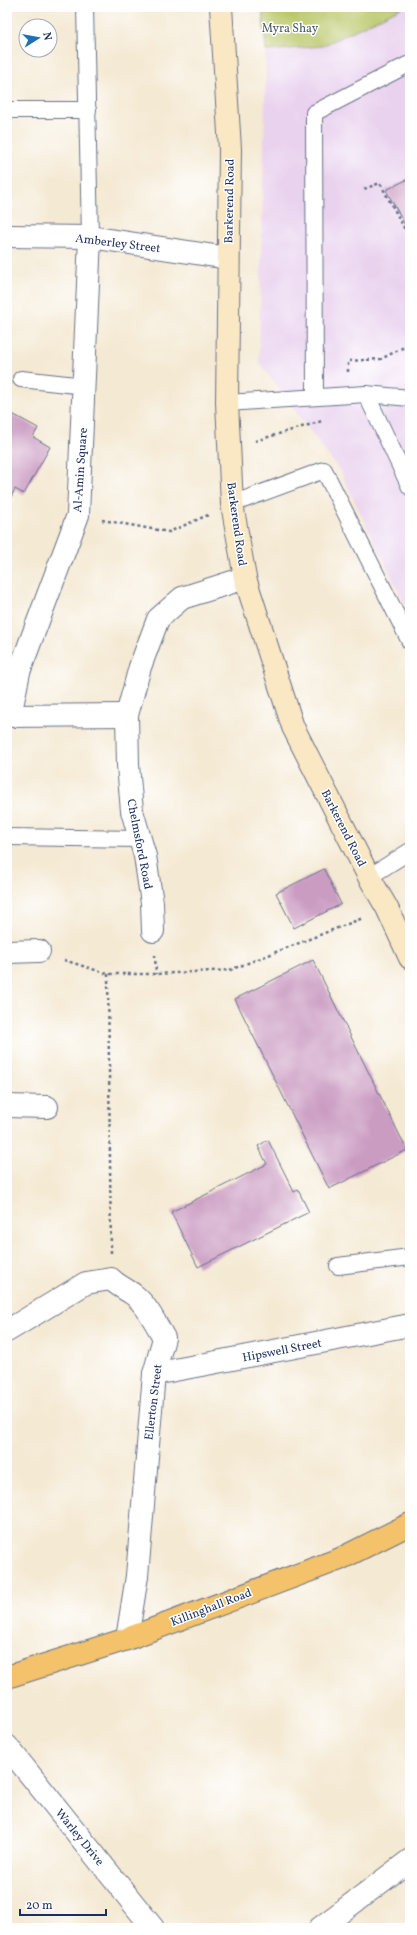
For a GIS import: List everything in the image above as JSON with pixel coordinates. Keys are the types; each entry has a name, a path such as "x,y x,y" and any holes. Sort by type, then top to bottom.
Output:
{"highway":[{"name":"Killinghall Road","path":"7,1677 127,1639 340,1559 410,1524"}],"main road":[{"name":"Barkerend Road","path":"222,7 230,149 226,403 232,504 244,578 293,727 368,877 387,908 410,958"}],"street":[{"name":"Amberley Street","path":"7,236 90,237 228,258"},
{"name":"Al-Amin Square","path":"9,716 19,672 78,515 85,386 90,237"},
{"name":"Chelmsford Road","path":"153,931 151,897 145,856 132,811 128,765 127,715 140,667 158,619 182,598 244,578"},
{"path":"9,716 127,715"},
{"path":"7,952 39,951"},
{"path":"7,1106 47,1107"},
{"path":"7,1331 86,1284 111,1279"},
{"name":"Ellerton Street","path":"111,1279 117,1286 134,1296 150,1315 164,1338 154,1374 137,1576 127,1639"},
{"name":"Hipswell Street","path":"154,1374 410,1325"},
{"name":"Warley Drive","path":"7,1746 153,1928"},
{"path":"320,1928 410,1860"}],"lane":[{"path":"85,7 90,237"},
{"path":"315,397 314,113 407,65"},
{"path":"7,110 88,110"},
{"path":"21,379 85,386"},
{"path":"366,394 410,487"},
{"path":"226,403 366,394 410,398"},
{"path":"232,504 324,470 410,642"},
{"path":"7,837 140,839"},
{"path":"368,877 410,851"},
{"path":"338,1266 410,1257"}],"path":[{"path":"364,189 380,183 410,239"},
{"path":"78,515 169,532 232,504"},
{"path":"39,951 108,974 156,974 230,970 387,908"},
{"path":"108,974 111,1279"}],"shaded area":[{"path":"403,7 410,7 410,615 340,471 259,362 266,51 322,46"}],"green space":[{"name":"Myra Shay","path":"262,7 403,7 322,46 266,51"}],"building":[{"path":"410,178 410,234 386,190"},
{"path":"7,411 38,428 33,437 50,447 24,494 15,489 10,499 7,498"},
{"path":"324,869 341,904 294,928 276,893"},
{"path":"313,960 407,1150 329,1189 235,999"},
{"path":"268,1140 294,1192 298,1190 309,1212 198,1267 171,1212 267,1164 258,1146"}]}
